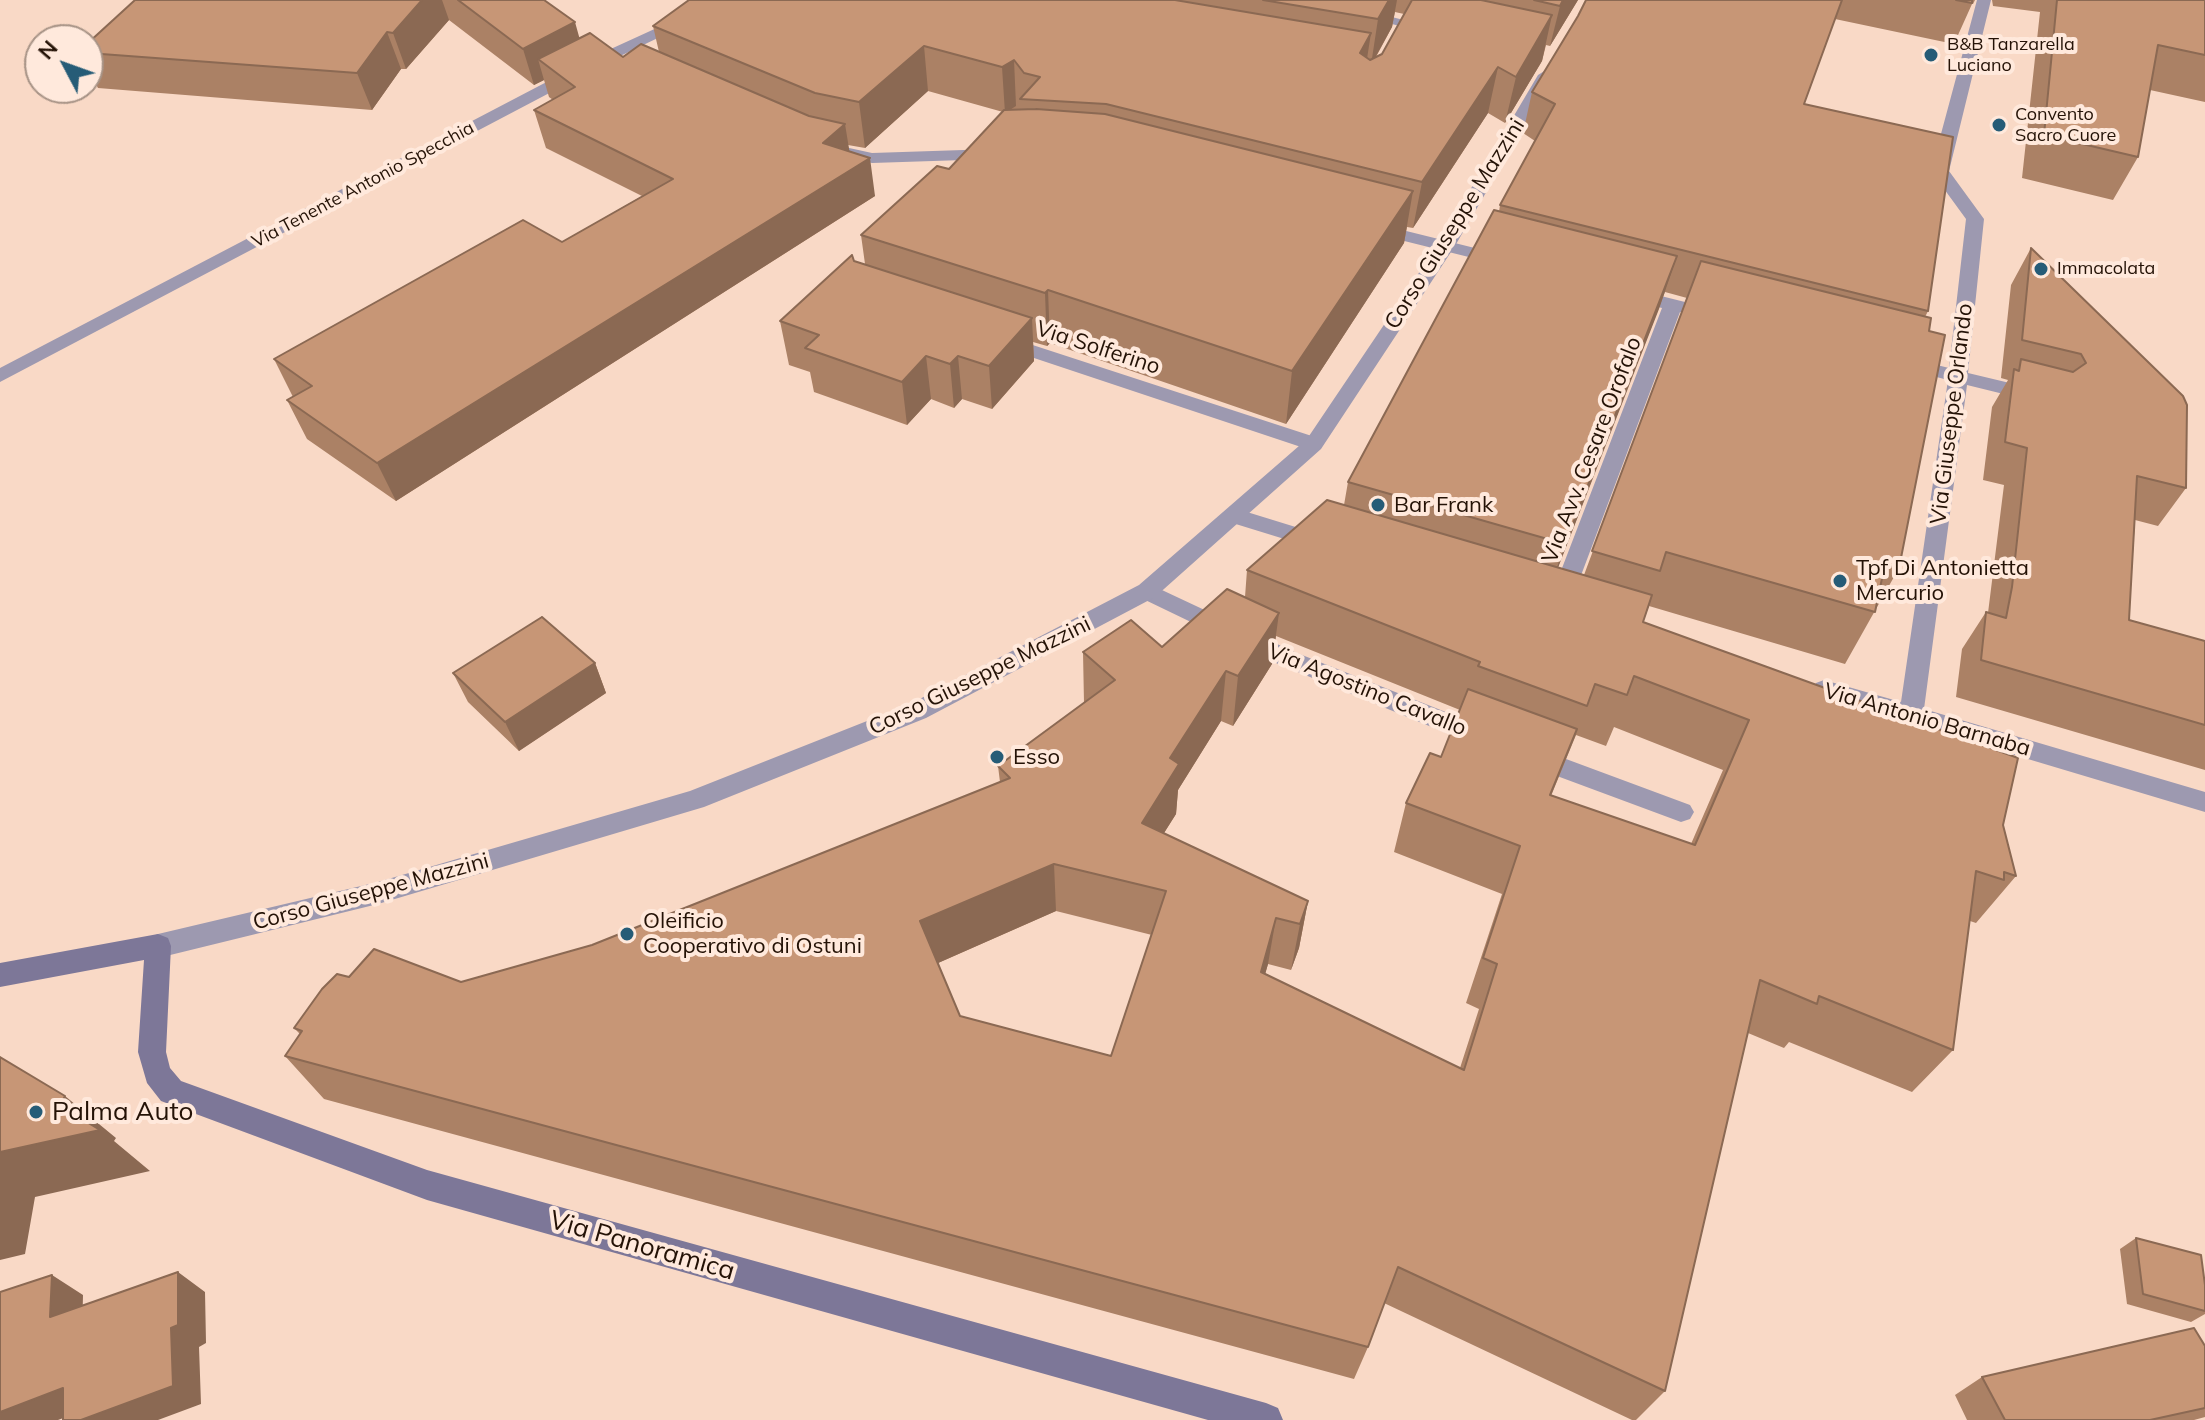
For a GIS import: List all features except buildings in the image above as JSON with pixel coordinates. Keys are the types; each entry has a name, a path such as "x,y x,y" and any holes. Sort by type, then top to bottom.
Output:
{"main road":[{"name":"Corso Giuseppe Mazzini","path":"0,975 158,946"},
{"name":"Via Panoramica","path":"158,946 152,1052 157,1074 171,1091 427,1185 1266,1420"}],"street":[{"name":"Via Tenente Antonio Specchia","path":"0,376 608,56 730,0"},
{"path":"1305,0 1402,30 1451,34"},
{"name":"Via Giuseppe Orlando","path":"1911,714 1958,377 1975,219 1940,171 1984,0"},
{"path":"608,56 636,68"},
{"name":"Corso Giuseppe Mazzini","path":"158,946 378,893 695,800 918,711 1147,591 1314,444 1446,246 1557,56"},
{"path":"816,146 872,158 1008,154"},
{"path":"1357,223 1522,266"},
{"path":"1612,289 1733,320"},
{"name":"Via Avv. Cesare Orofalo","path":"1556,613 1673,305"},
{"name":"Via Solferino","path":"987,336 1314,444"},
{"path":"1883,358 2050,400"},
{"path":"1234,516 1342,549"},
{"name":"Via Agostino Cavallo","path":"1147,591 1284,657 1391,703 1681,812"},
{"name":"Via Antonio Barnaba","path":"1808,685 2205,802"}],"place":[{"name":"B&B Tanzarella Luciano","path":"1931,55"},
{"name":"Convento Sacro Cuore","path":"1999,125"},
{"name":"Immacolata","path":"2041,269"},
{"name":"Bar Frank","path":"1378,505"},
{"name":"Tpf Di Antonietta Mercurio","path":"1840,581"},
{"name":"Esso","path":"997,757"},
{"name":"Oleificio Cooperativo di Ostuni","path":"627,934"},
{"name":"Palma Auto","path":"36,1112"}]}
